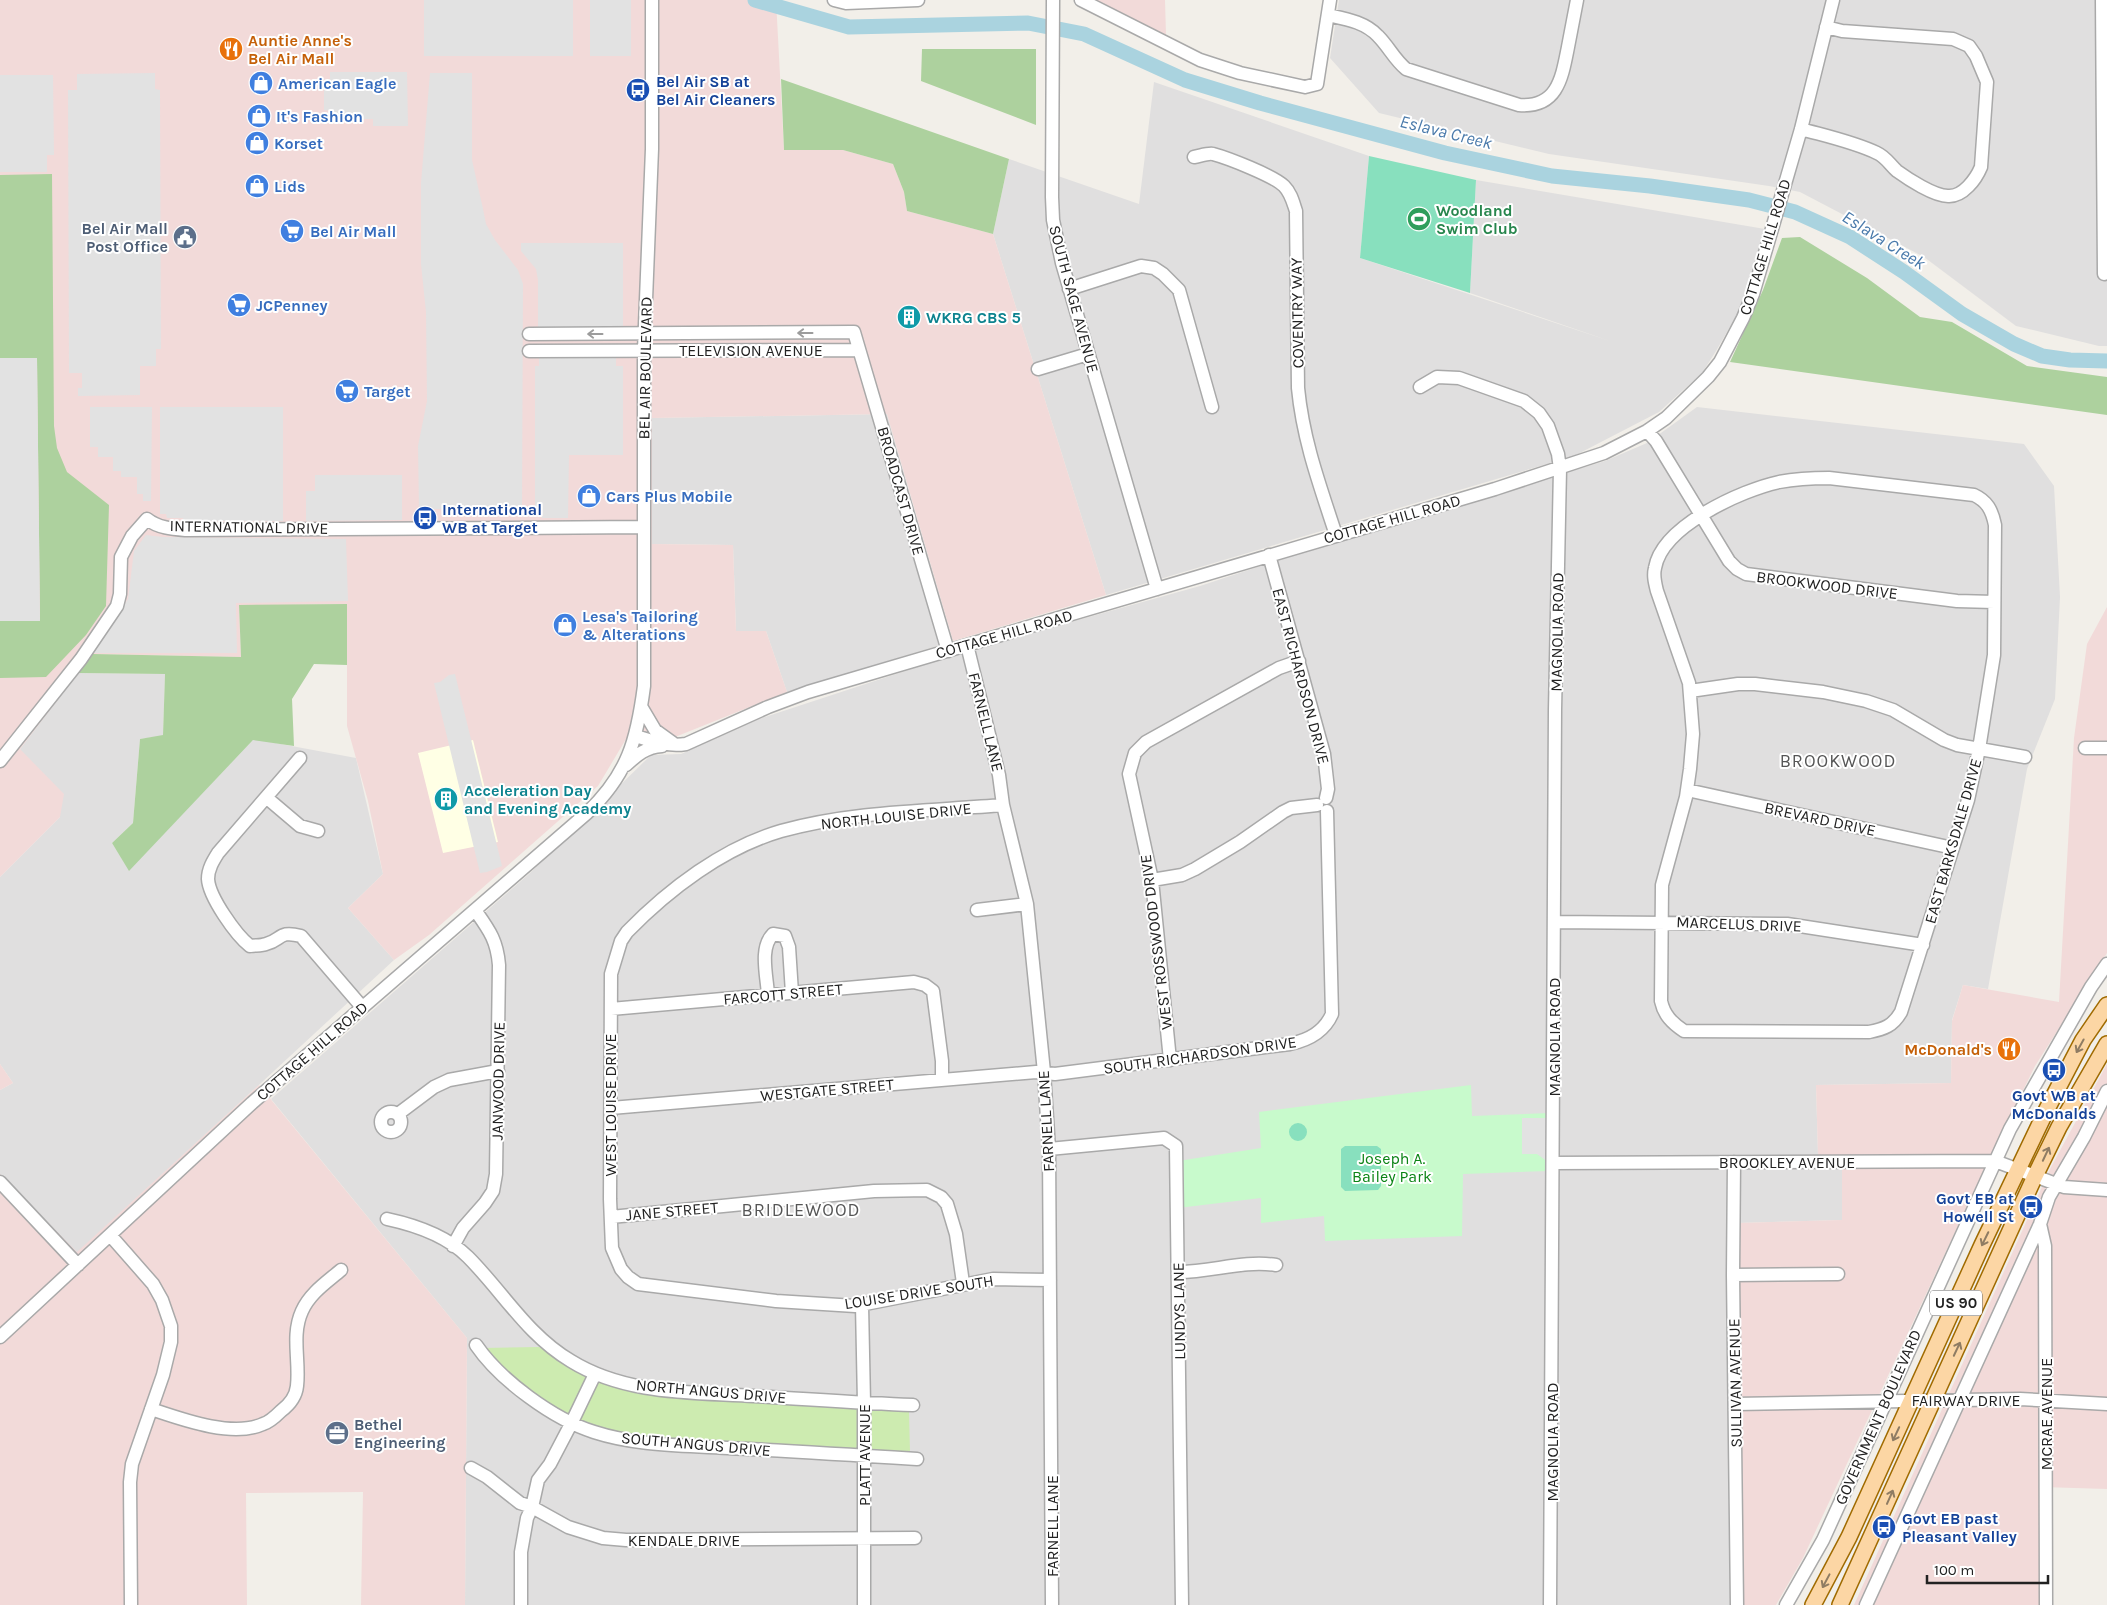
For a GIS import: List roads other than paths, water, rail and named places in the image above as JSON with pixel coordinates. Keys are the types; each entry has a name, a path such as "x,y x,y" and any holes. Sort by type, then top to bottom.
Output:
{"main road":[{"name":"GOVERNMENT BOULEVARD","path":"1813,1605 1849,1537 1982,1245 2047,1109 2083,1040 2107,1005"},
{"name":"US 90","path":"1840,1605 2035,1176 2059,1127 2107,1044"}],"street":[{"name":"BEL AIR BOULEVARD","path":"636,736 642,708 644,686 644,334 652,148 652,0"},
{"path":"834,0 846,3 918,0"},
{"name":"SOUTH SAGE AVENUE","path":"1054,0 1053,220 1069,289 1157,589"},
{"path":"1081,0 1200,60 1240,73 1306,87 1317,84 1330,0"},
{"path":"1328,15 1358,22 1368,28 1378,35 1396,61 1406,69 1519,105 1530,106 1542,102 1553,93 1561,80 1577,0"},
{"name":"COTTAGE HILL ROAD","path":"623,768 644,750 651,747 686,744 768,707 808,692 1560,469 1604,453 1647,431 1666,418 1701,384 1720,362 1743,318 1753,294 1801,129 1833,0"},
{"path":"2102,0 2104,274"},
{"path":"1801,129 1878,154 1902,174 1927,188 1949,197 1957,194 1976,179 1981,167 1987,82 1976,56 1969,46 1953,39 1842,31 1826,27"},
{"name":"COVENTRY WAY","path":"1194,157 1212,154 1262,173 1276,180 1292,197 1296,211 1300,415 1311,460 1336,535"},
{"path":"1069,289 1142,266 1154,268 1163,274 1179,290 1212,407"},
{"name":"TELEVISION AVENUE","path":"529,334 854,332"},
{"name":"BROADCAST DRIVE","path":"854,332 948,650"},
{"path":"773,333 773,350"},
{"name":"TELEVISION AVENUE","path":"529,351 859,350"},
{"path":"1038,369 1088,354"},
{"name":"MAGNOLIA ROAD","path":"1420,387 1437,377 1459,378 1524,401 1539,413 1548,426 1558,454 1560,469 1555,710 1550,1605"},
{"name":"BROOKWOOD DRIVE","path":"1647,431 1656,441 1729,561 1746,574 1957,601 1994,602"},
{"name":"EAST BARKSDALE DRIVE","path":"1829,478 1974,495 1982,499 1993,513 1995,525 1994,655 1979,748 1968,800 1901,1012 1896,1021 1886,1029 1871,1031 1684,1031 1664,1013 1661,1001 1662,885 1687,790 1693,734 1690,691 1657,591 1654,573 1658,557 1675,535 1702,516 1760,487 1799,479 1829,478"},
{"name":"INTERNATIONAL DRIVE","path":"0,762 81,659 117,606 120,594 121,557 132,536 147,519 163,527 186,530 644,527"},
{"name":"EAST RICHARDSON DRIVE","path":"1269,555 1324,754 1328,789 1323,804 1332,970"},
{"name":"FARNELL LANE","path":"967,645 999,775 1027,904 1044,1072 1049,1149 1052,1605"},
{"name":"WEST ROSSWOOD DRIVE","path":"1170,1060 1152,880 1128,774 1135,752 1146,742 1279,668 1299,661"},
{"path":"1690,691 1738,684 1755,684 1823,692 1866,701 1893,710 1944,740 1957,745 2025,757"},
{"path":"642,708 655,730 677,746"},
{"path":"636,736 660,744 677,746"},
{"name":"COTTAGE HILL ROAD","path":"0,1337 252,1103 602,798 623,768 636,736"},
{"path":"2085,748 2107,748"},
{"path":"300,758 218,853 208,878 210,891 241,938 250,946 268,944 280,935 292,934 301,936 362,1007"},
{"name":"BREVARD DRIVE","path":"1687,790 1953,848"},
{"path":"267,798 300,826 318,831"},
{"path":"1152,880 1182,875 1195,869 1291,808 1323,804"},
{"name":"NORTH LOUISE DRIVE","path":"660,903 699,871 720,858 780,832 843,818 1004,805"},
{"name":"WEST LOUISE DRIVE","path":"660,903 636,923 621,941 611,974 611,1217 612,1248 621,1269 628,1278 638,1284 669,1288"},
{"path":"977,910 1027,904"},
{"name":"JANWOOD DRIVE","path":"453,1246 463,1228 486,1203 492,1191 496,1174 499,965 497,947 491,932 475,910"},
{"name":"MARCELUS DRIVE","path":"1554,922 1787,924 1923,945"},
{"path":"768,995 766,948 767,940 773,934 785,936 789,947 792,993"},
{"name":"GOVERNMENT BOULEVARD","path":"1786,1605 1823,1540 2010,1128 2090,987 2107,964"},
{"name":"SOUTH RICHARDSON DRIVE","path":"1044,1072 1055,1074 1170,1060 1290,1044 1305,1040 1316,1035 1328,1022 1332,1014 1332,970"},
{"name":"FARCOTT STREET","path":"611,1008 914,982 925,985 933,991 942,1061 942,1080"},
{"path":"398,1114 434,1087 449,1080 498,1071"},
{"name":"WESTGATE STREET","path":"611,1108 1044,1072"},
{"path":"1866,1605 2040,1224 2049,1198 2084,1137 2107,1091"},
{"name":"LUNDYS LANE","path":"1049,1149 1164,1138 1176,1146 1182,1605"},
{"name":"BROOKLEY AVENUE","path":"1553,1163 1996,1161 2064,1187 2107,1190"},
{"name":"SULLIVAN AVENUE","path":"1734,1162 1733,1275 1737,1605"},
{"path":"0,1182 78,1265"},
{"name":"JANE STREET","path":"611,1217 874,1191 927,1190 947,1204 956,1234 963,1283"},
{"name":"NORTH ANGUS DRIVE","path":"387,1219 421,1229 453,1246 467,1256 532,1332 557,1352 594,1374 620,1382 667,1391 913,1405"},
{"name":"MCRAE AVENUE","path":"2040,1224 2045,1246 2046,1605"},
{"path":"110,1235 153,1284 162,1300 171,1326 169,1351 152,1409 132,1464 130,1482 131,1605"},
{"path":"1179,1272 1193,1272 1247,1263 1276,1265"},
{"path":"152,1409 223,1428 249,1428 262,1425 275,1416 291,1401 297,1386 296,1332 301,1312 308,1298 341,1270"},
{"path":"1733,1275 1838,1274"},
{"name":"LOUISE DRIVE SOUTH","path":"669,1288 837,1306 862,1305 963,1283 993,1279 1050,1280"},
{"name":"PLATT AVENUE","path":"862,1305 865,1455 864,1605"},
{"name":"SOUTH ANGUS DRIVE","path":"476,1346 507,1378 554,1413 592,1431 643,1442 917,1459"},
{"path":"521,1605 521,1552 527,1518 532,1507 538,1480 550,1464 594,1374"},
{"name":"FAIRWAY DRIVE","path":"1735,1404 1912,1400 2046,1400 2107,1404"},
{"name":"KENDALE DRIVE","path":"472,1468 520,1503 532,1507 568,1527 603,1538 626,1540 915,1538"}],"waterway":[{"name":"Eslava Creek","path":"755,0 849,27 1028,23 1084,34 1185,80 1260,103 1445,153 1552,176 1650,186 1749,200 1795,212 1850,237 1904,272 1962,314 2014,344 2042,356 2070,360 2107,361"}],"place":[{"name":"Auntie Anne's Bel Air Mall","path":"231,49"},
{"name":"American Eagle","path":"261,83"},
{"name":"Bel Air SB at Bel Air Cleaners","path":"638,90"},
{"name":"It's Fashion","path":"259,116"},
{"name":"Korset","path":"257,143"},
{"name":"Lids","path":"257,186"},
{"name":"Woodland Swim Club","path":"1419,219"},
{"name":"Bel Air Mall","path":"292,231"},
{"name":"Bel Air Mall Post Office","path":"185,237"},
{"name":"JCPenney","path":"239,305"},
{"name":"WKRG CBS 5","path":"909,317"},
{"name":"Target","path":"347,391"},
{"name":"Cars Plus Mobile","path":"589,496"},
{"name":"International WB at Target","path":"425,518"},
{"name":"Lesa's Tailoring & Alterations","path":"565,625"},
{"name":"Acceleration Day and Evening Academy","path":"446,799"},
{"name":"McDonald's","path":"2009,1049"},
{"name":"Govt WB at McDonalds","path":"2054,1070"},
{"name":"Govt EB at Howell St","path":"2031,1207"},
{"name":"Bethel Engineering","path":"337,1433"},
{"name":"Govt EB past Pleasant Valley","path":"1884,1527"}],"district":[{"name":"BROOKWOOD","path":"1838,761"},
{"name":"BRIDLEWOOD","path":"801,1210"}],"park label":[{"name":"Joseph A. Bailey Park","path":"1392,1167"}]}
